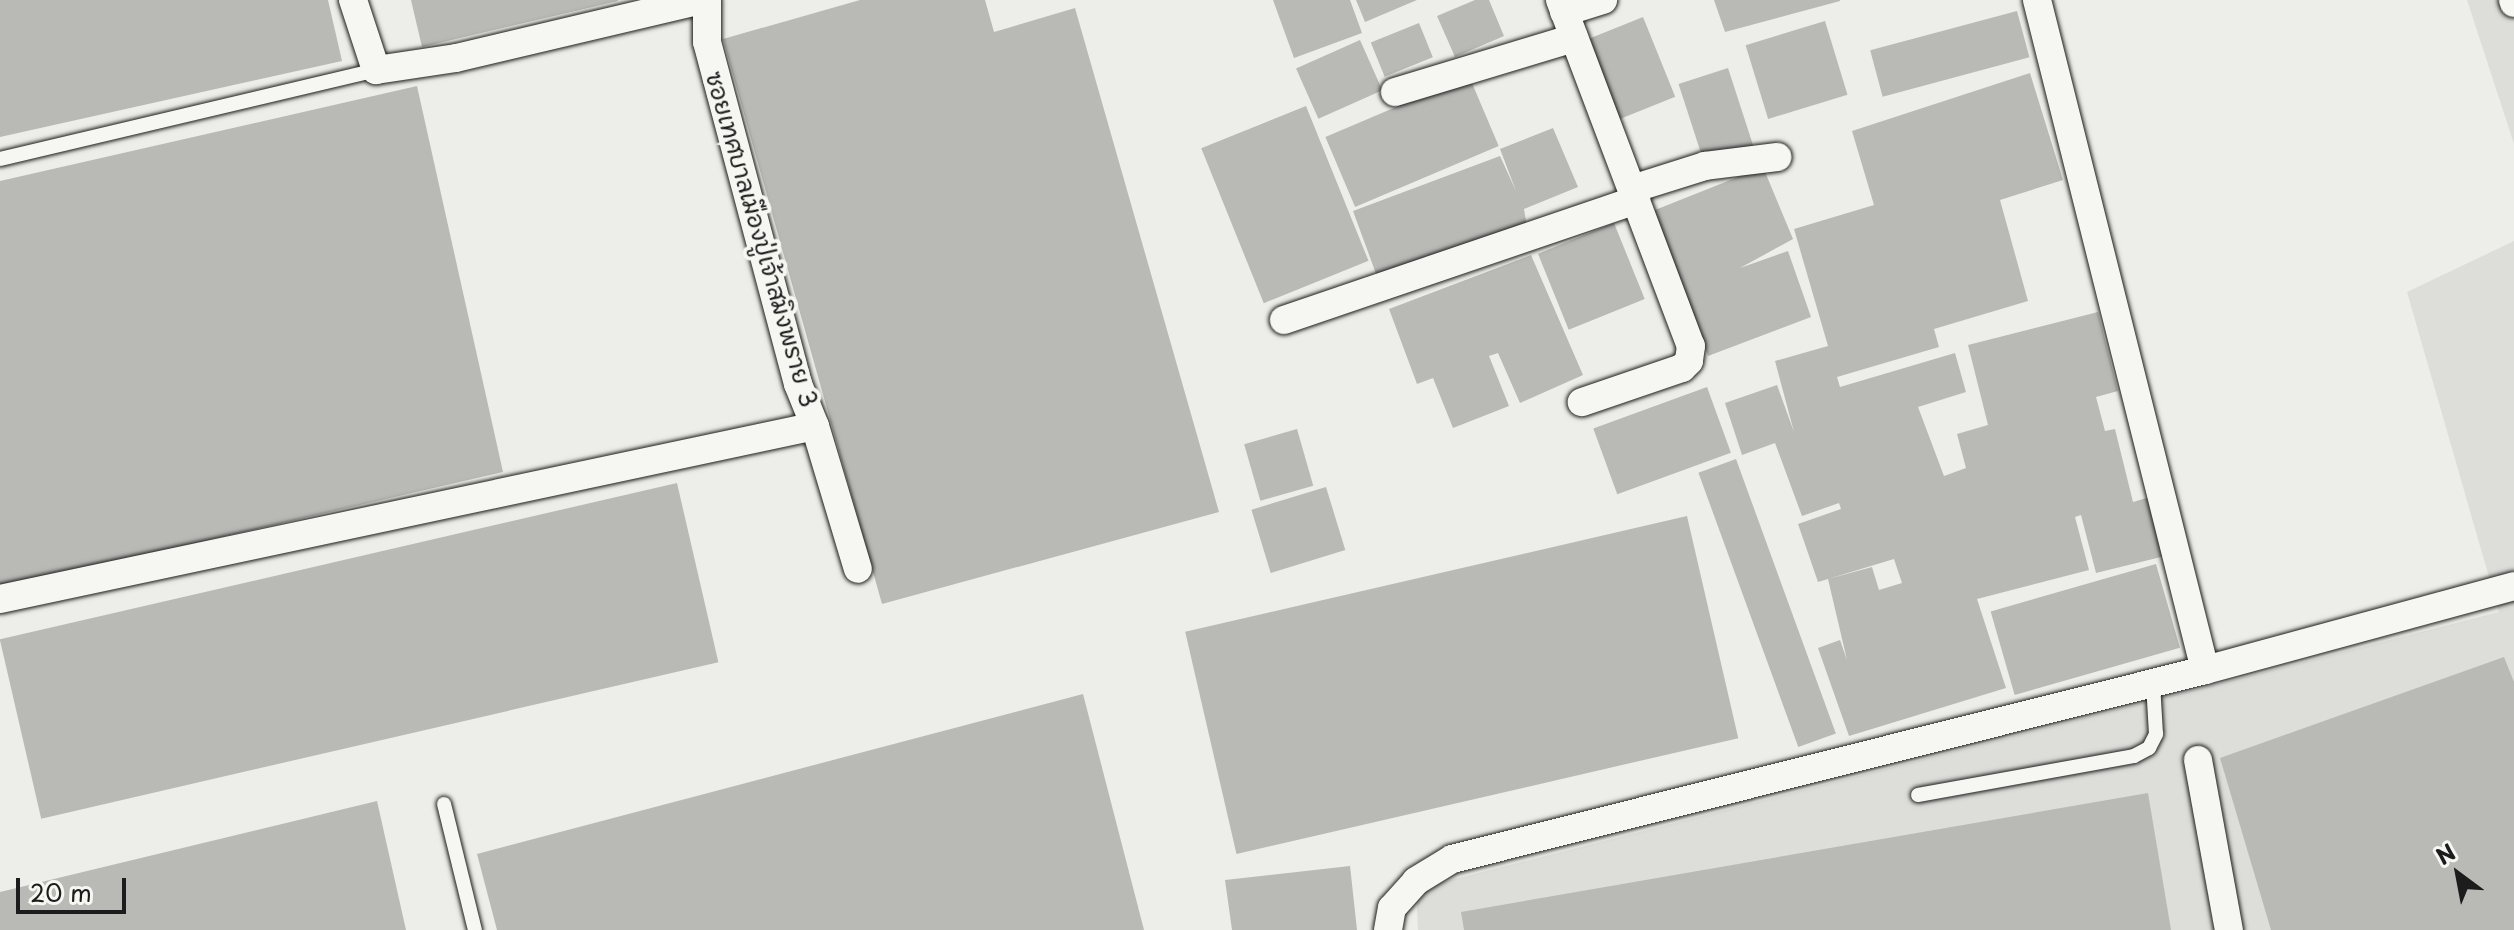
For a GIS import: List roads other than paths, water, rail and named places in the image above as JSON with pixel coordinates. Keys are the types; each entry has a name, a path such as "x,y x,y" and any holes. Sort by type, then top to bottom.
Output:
{"street":[{"path":"353,0 376,70"},
{"name":"ซอยเทศบาลเมืองปู่เจ้าสมิงพราย 3","path":"376,70 456,58 704,0 707,42 798,384 815,426 858,569"},
{"path":"1395,92 1603,0"},
{"path":"2037,0 2205,670"},
{"path":"1566,17 1691,354 1682,368 1582,402"},
{"path":"1284,320 1705,166 1777,157"},
{"path":"0,599 815,426"},
{"path":"1388,930 1392,908 1416,881 1452,859 2205,670 2514,586"},
{"path":"2198,760 2229,930"}],"lane":[{"path":"0,159 376,70"},
{"path":"1918,795 2134,756 2149,748 2156,734 2153,683"},
{"path":"444,804 475,930"}]}
